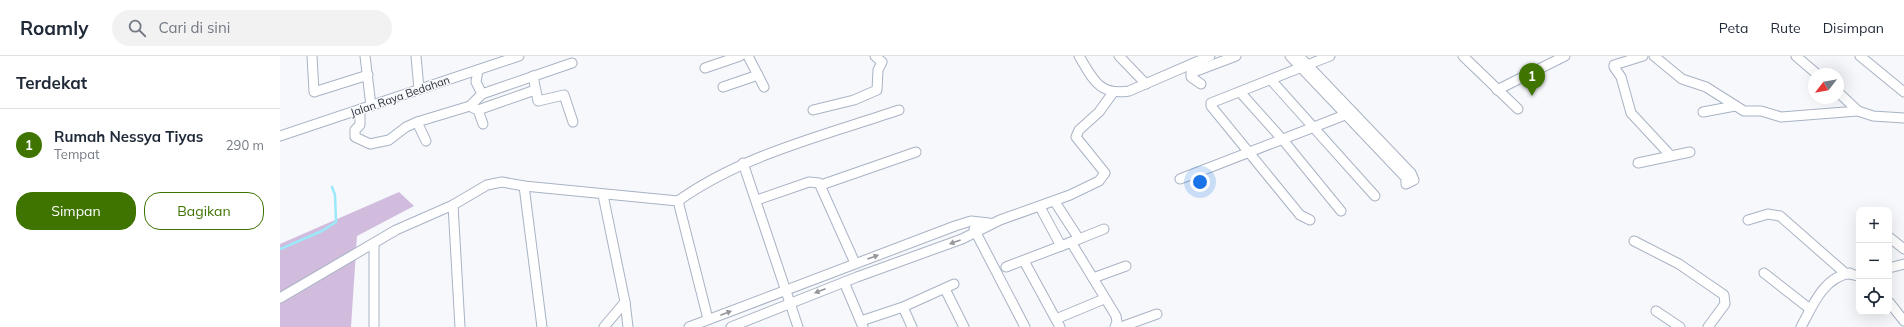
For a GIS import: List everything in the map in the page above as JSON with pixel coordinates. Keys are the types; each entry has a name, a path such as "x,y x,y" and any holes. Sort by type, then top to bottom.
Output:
{"street":[{"path":"312,56 314,92 368,75"},
{"path":"365,56 371,106"},
{"path":"416,56 419,90"},
{"name":"Jalan Raya Bedahan","path":"280,136 519,56"},
{"path":"705,68 740,56"},
{"path":"748,56 764,87"},
{"path":"813,110 863,97 877,90 878,70 882,62 875,56"},
{"path":"1079,56 1099,86 1112,94 1129,91 1190,69 1236,56"},
{"path":"1118,56 1146,84"},
{"path":"1190,69 1209,56"},
{"path":"1290,56 1304,66 1350,114 1411,173 1414,180 1406,184 1406,178 1350,114"},
{"path":"1299,56 1304,66"},
{"path":"1310,220 1300,215 1249,154 1211,106 1211,103 1330,56"},
{"path":"1463,56 1516,107"},
{"path":"1497,90 1565,56"},
{"path":"1644,56 1614,65 1614,67 1621,77 1631,112 1670,155"},
{"path":"1654,56 1682,79 1706,87 1744,111 1761,111 1782,117 1858,110"},
{"path":"1796,56 1810,68"},
{"path":"1860,56 1904,92"},
{"path":"474,108 482,94 572,63"},
{"path":"1190,69 1191,77 1201,84"},
{"path":"478,70 475,75 475,84 482,94"},
{"path":"723,86 758,74"},
{"path":"533,76 535,90 539,101 564,95 573,122"},
{"path":"1271,80 1375,196"},
{"path":"360,110 360,125 355,135 370,144 389,140 406,127 417,122 474,108 535,90"},
{"path":"1240,92 1283,140 1341,211"},
{"path":"731,327 844,282 976,233 989,224 1055,202 1104,178 1105,173 1102,167 1079,143 1076,137 1079,130 1099,112 1112,94"},
{"path":"1844,97 1858,110 1872,116 1904,118"},
{"path":"1703,112 1735,106"},
{"path":"474,108 482,124"},
{"path":"280,298 396,230 453,206 487,185 495,182 603,195 678,201 696,188 743,163 899,110"},
{"path":"1180,179 1249,154 1350,114"},
{"path":"417,122 426,141"},
{"path":"821,185 916,152"},
{"path":"1638,163 1670,155 1690,152"},
{"path":"743,163 757,200 798,327"},
{"path":"757,200 809,182 819,182 855,264"},
{"path":"524,186 542,327"},
{"path":"603,195 625,302 628,327"},
{"path":"678,201 708,319"},
{"path":"1055,202 1104,299 1116,316 1117,322 1115,327"},
{"path":"453,206 460,327"},
{"path":"1040,207 1061,246"},
{"path":"1748,220 1768,214 1780,216 1845,273 1856,275"},
{"path":"972,221 976,233 1025,327"},
{"path":"689,327 972,221 989,224"},
{"path":"1006,267 1104,229"},
{"path":"1892,240 1904,249"},
{"path":"1634,241 1679,264 1724,295 1725,304 1708,327"},
{"path":"374,243 374,327"},
{"path":"1024,261 1058,323 1104,299"},
{"path":"1892,267 1904,264"},
{"path":"1093,278 1126,266"},
{"path":"1801,327 1810,309 1834,278 1845,273 1856,272"},
{"path":"1764,273 1810,309"},
{"path":"844,282 862,324 954,284"},
{"path":"945,289 964,327"},
{"path":"604,327 625,302"},
{"path":"1892,306 1904,321"},
{"path":"903,307 912,327"},
{"path":"1656,311 1680,327"},
{"path":"1121,327 1157,314"}],"shaded area":[{"path":"399,192 414,206 357,236 351,327 280,327 280,244"}],"waterway":[{"path":"280,249 322,231 336,222 335,195 332,187"}],"place":[{"name":"Rumah Nessya Tiyas","path":"1532,96"}]}
